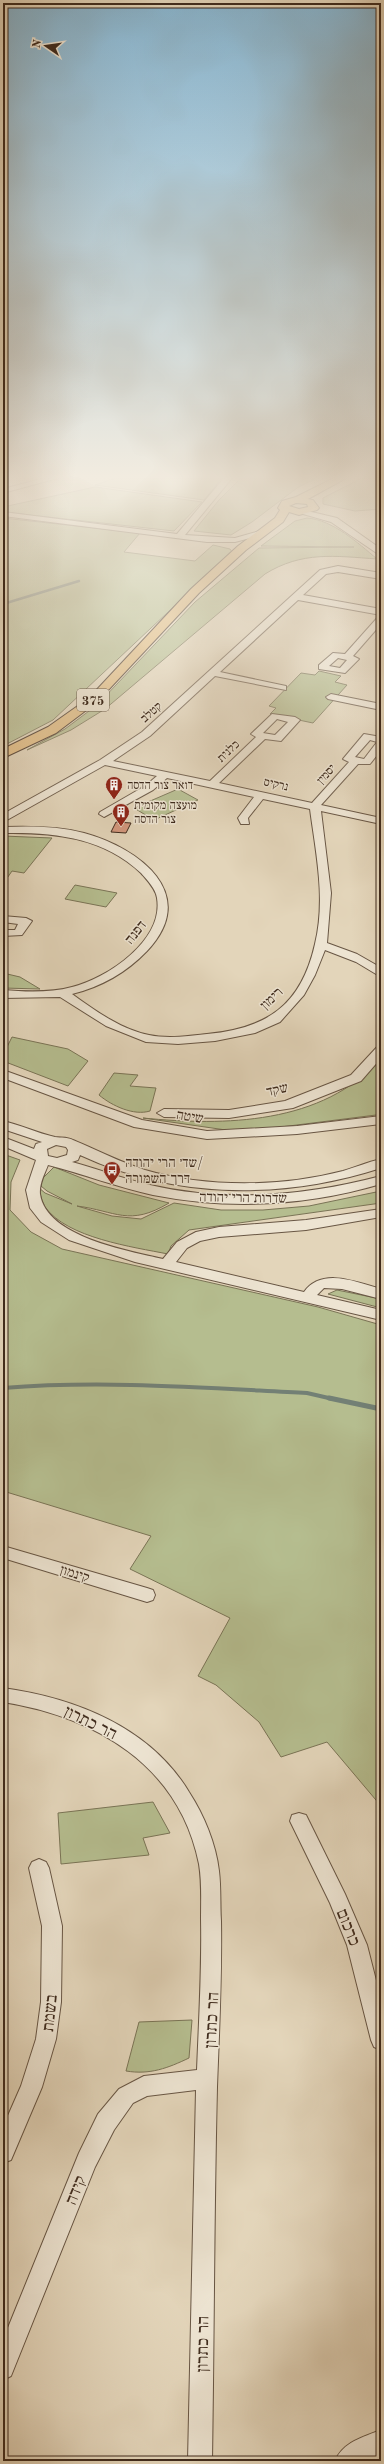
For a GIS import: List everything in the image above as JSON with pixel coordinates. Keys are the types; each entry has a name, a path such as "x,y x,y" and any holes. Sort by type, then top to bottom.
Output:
{"main road":[{"name":"375","path":"3,754 52,730 93,700 165,624 198,593"}],"street":[{"name":"קטלב","path":"3,818 104,762 146,734 301,593"},
{"path":"297,597 381,612"},
{"path":"347,657 381,619"},
{"path":"213,673 283,688"},
{"path":"331,697 381,707"},
{"name":"יסמין","path":"368,736 380,739 366,762 348,759 368,736"},
{"name":"כלנית","path":"212,784 262,737"},
{"name":"יסמין","path":"315,806 356,760"},
{"name":"נרקיס","path":"104,762 381,821"},
{"path":"104,814 149,788 164,774"},
{"path":"245,822 245,813 261,795"},
{"name":"רימון","path":"61,992 100,1020 148,1039 201,1039 255,1029 276,1019 309,978 321,945 326,903 315,806"},
{"name":"דפנה","path":"3,830 64,833 109,844 142,866 155,882 163,898 162,917 156,934 142,950 123,967 104,979 79,989 61,992 46,994 3,994"},
{"path":"3,919 26,921 18,932 3,933"},
{"path":"321,945 344,952 369,964 381,973"},
{"name":"שקד","path":"164,1113 229,1114 288,1105 356,1078 381,1050"},
{"name":"שיטה","path":"3,1074 139,1124 208,1135 297,1130 381,1120"},
{"path":"3,1125 54,1141"},
{"name":"שדרות הרי יהודה","path":"3,1140 50,1160 152,1190 226,1199 274,1199 313,1196 381,1180"},
{"path":"50,1160 41,1147 54,1141"},
{"name":"שדרות הרי יהודה","path":"54,1141 65,1141 104,1161 142,1173 172,1180 227,1185 308,1182 354,1173 381,1163"},
{"path":"74,1146 75,1153 73,1157 50,1160 38,1177 32,1193 35,1204 44,1217 58,1228 96,1247 381,1315"},
{"path":"167,1264 182,1245 196,1238 219,1232 306,1225 381,1213"},
{"path":"308,1297 315,1288 322,1284 346,1285 381,1294"},
{"name":"קינמון","path":"3,1552 147,1595"},
{"name":"הר כתרון","path":"3,1695 27,1698 66,1708 98,1722 153,1762 178,1790 195,1824 208,1860 213,1973 207,2079 200,2461"},
{"name":"כרכום","path":"299,1821 338,1900 357,1945 381,2040"},
{"name":"בשמת","path":"3,2152 35,2074 46,2039 52,2002 52,1926 39,1868"},
{"name":"קידה","path":"3,2368 87,2161 106,2122 126,2096 144,2086 207,2079"},
{"path":"347,2461 356,2453 381,2442"}],"green space":[{"path":"3,593 188,593 53,720 3,746"},
{"path":"206,593 242,593 105,709 71,730 27,750 65,729 97,705 195,602"},
{"path":"319,671 341,676 335,682 347,685 313,723 270,714 276,708 269,706 301,673 315,675"},
{"path":"178,789 198,800 154,820 134,808"},
{"path":"3,836 52,838 24,873 12,871 3,884"},
{"path":"75,885 117,893 106,907 65,899"},
{"path":"3,973 20,977 40,989 3,988"},
{"path":"12,1037 68,1049 88,1061 68,1086 3,1061 3,1055"},
{"path":"381,1058 381,1113 376,1115 257,1130 226,1130 143,1118 206,1121 239,1120 271,1116 302,1109 331,1097 357,1080"},
{"path":"114,1073 138,1075 130,1086 156,1088 150,1111 137,1112 123,1109 110,1103 99,1095"},
{"path":"3,1154 20,1160 11,1182 10,1210 31,1232 62,1249 318,1307 381,1325 381,1806 327,1742 281,1757 259,1722 216,1685 198,1676 230,1618 130,1569 151,1536 3,1491"},
{"path":"54,1167 99,1185 169,1203 155,1210 133,1216 113,1214 77,1206 112,1216 141,1219 174,1203 221,1210 263,1210 309,1206 381,1191 381,1203 189,1230 171,1246 168,1254 102,1240 84,1234 55,1218 45,1207 38,1187 45,1193 72,1204 47,1191 41,1186 42,1179"},
{"path":"337,1290 381,1299 381,1308 328,1294"},
{"path":"153,1802 170,1833 143,1838 149,1855 61,1864 58,1813"},
{"path":"192,2020 189,2058 159,2070 143,2072 126,2071 139,2022"}],"building":[{"name":"מועצה מקומית צור הדסה","path":"116,822 131,823 126,833 111,832"}],"waterway":[{"path":"3,604 39,593"},
{"path":"3,1388 79,1385 193,1387 307,1393 333,1399"},
{"path":"329,1398 381,1409"}],"place":[{"name":"דואר צור הדסה","path":"114,800"},
{"name":"מועצה מקומית צור הדסה","path":"121,827"},
{"name":"שד׳ הרי יהודה/ דרך השמורה","path":"112,1185"}]}
